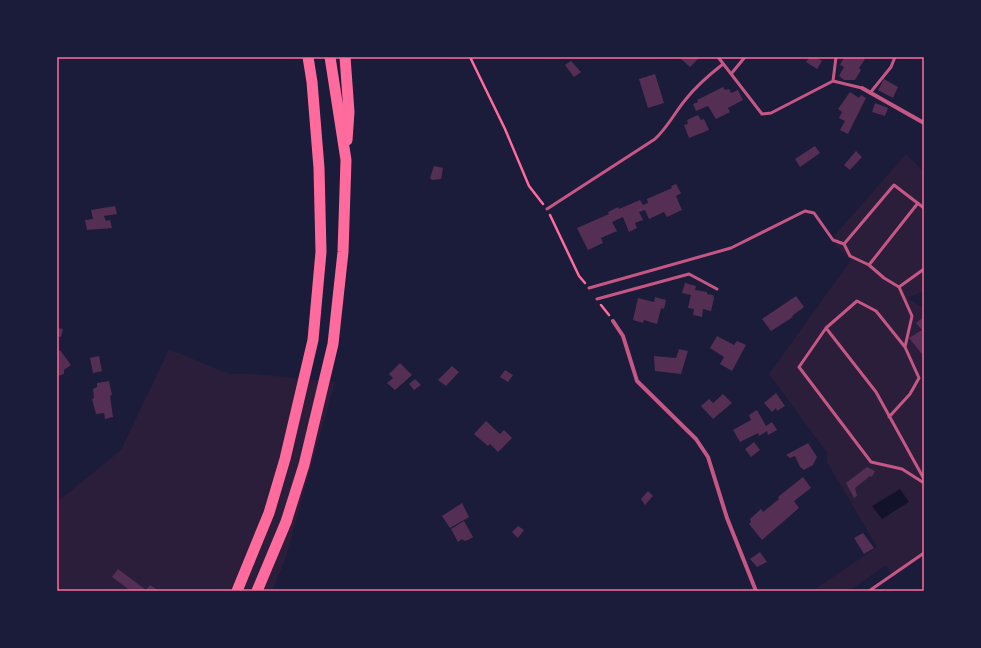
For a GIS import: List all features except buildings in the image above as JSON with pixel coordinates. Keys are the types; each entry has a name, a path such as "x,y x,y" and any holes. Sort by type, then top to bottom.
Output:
{"highway":[{"path":"237,591 269,513 285,459 313,340 320,245 319,168 312,82 308,57"},
{"path":"330,57 346,160"},
{"path":"258,591 289,515 304,465 333,344 344,252 346,160 349,112 345,57"}],"street":[{"path":"862,88 924,123"},
{"path":"613,320 623,336 637,381 696,439 708,457 727,518 756,591"}],"lane":[{"path":"718,57 759,111 766,115 833,81 862,88"},
{"path":"731,74 745,57"},
{"path":"833,81 836,57"},
{"path":"870,93 891,67 895,57"},
{"path":"547,209 655,139 665,129 685,100 701,81 723,64"},
{"path":"844,244 894,185 924,208"},
{"path":"869,265 918,203"},
{"path":"589,288 731,248 805,211 814,213 833,240 844,244 850,256 869,265 884,278 899,287 912,316 906,347"},
{"path":"899,287 924,269"},
{"path":"597,299 689,274 717,289"},
{"path":"889,417 910,394 919,378 906,347 876,311 857,301 826,328 799,367 871,462 902,470 924,483"},
{"path":"826,328 876,392 924,479"},
{"path":"869,591 924,553"}],"path":[{"path":"470,57 505,128 529,186 547,209 579,276 589,288"},
{"path":"597,299 613,320"}],"shaded area":[{"path":"906,154 924,172 924,291 907,298 924,308 924,556 893,577 886,565 849,591 812,591 877,547 827,462 827,453 769,374 851,260 835,245 838,243 834,236"},
{"path":"169,349 229,374 253,374 335,382 285,560 272,591 57,591 57,502 121,450"},
{"path":"900,489 909,502 882,519 872,506"}]}
